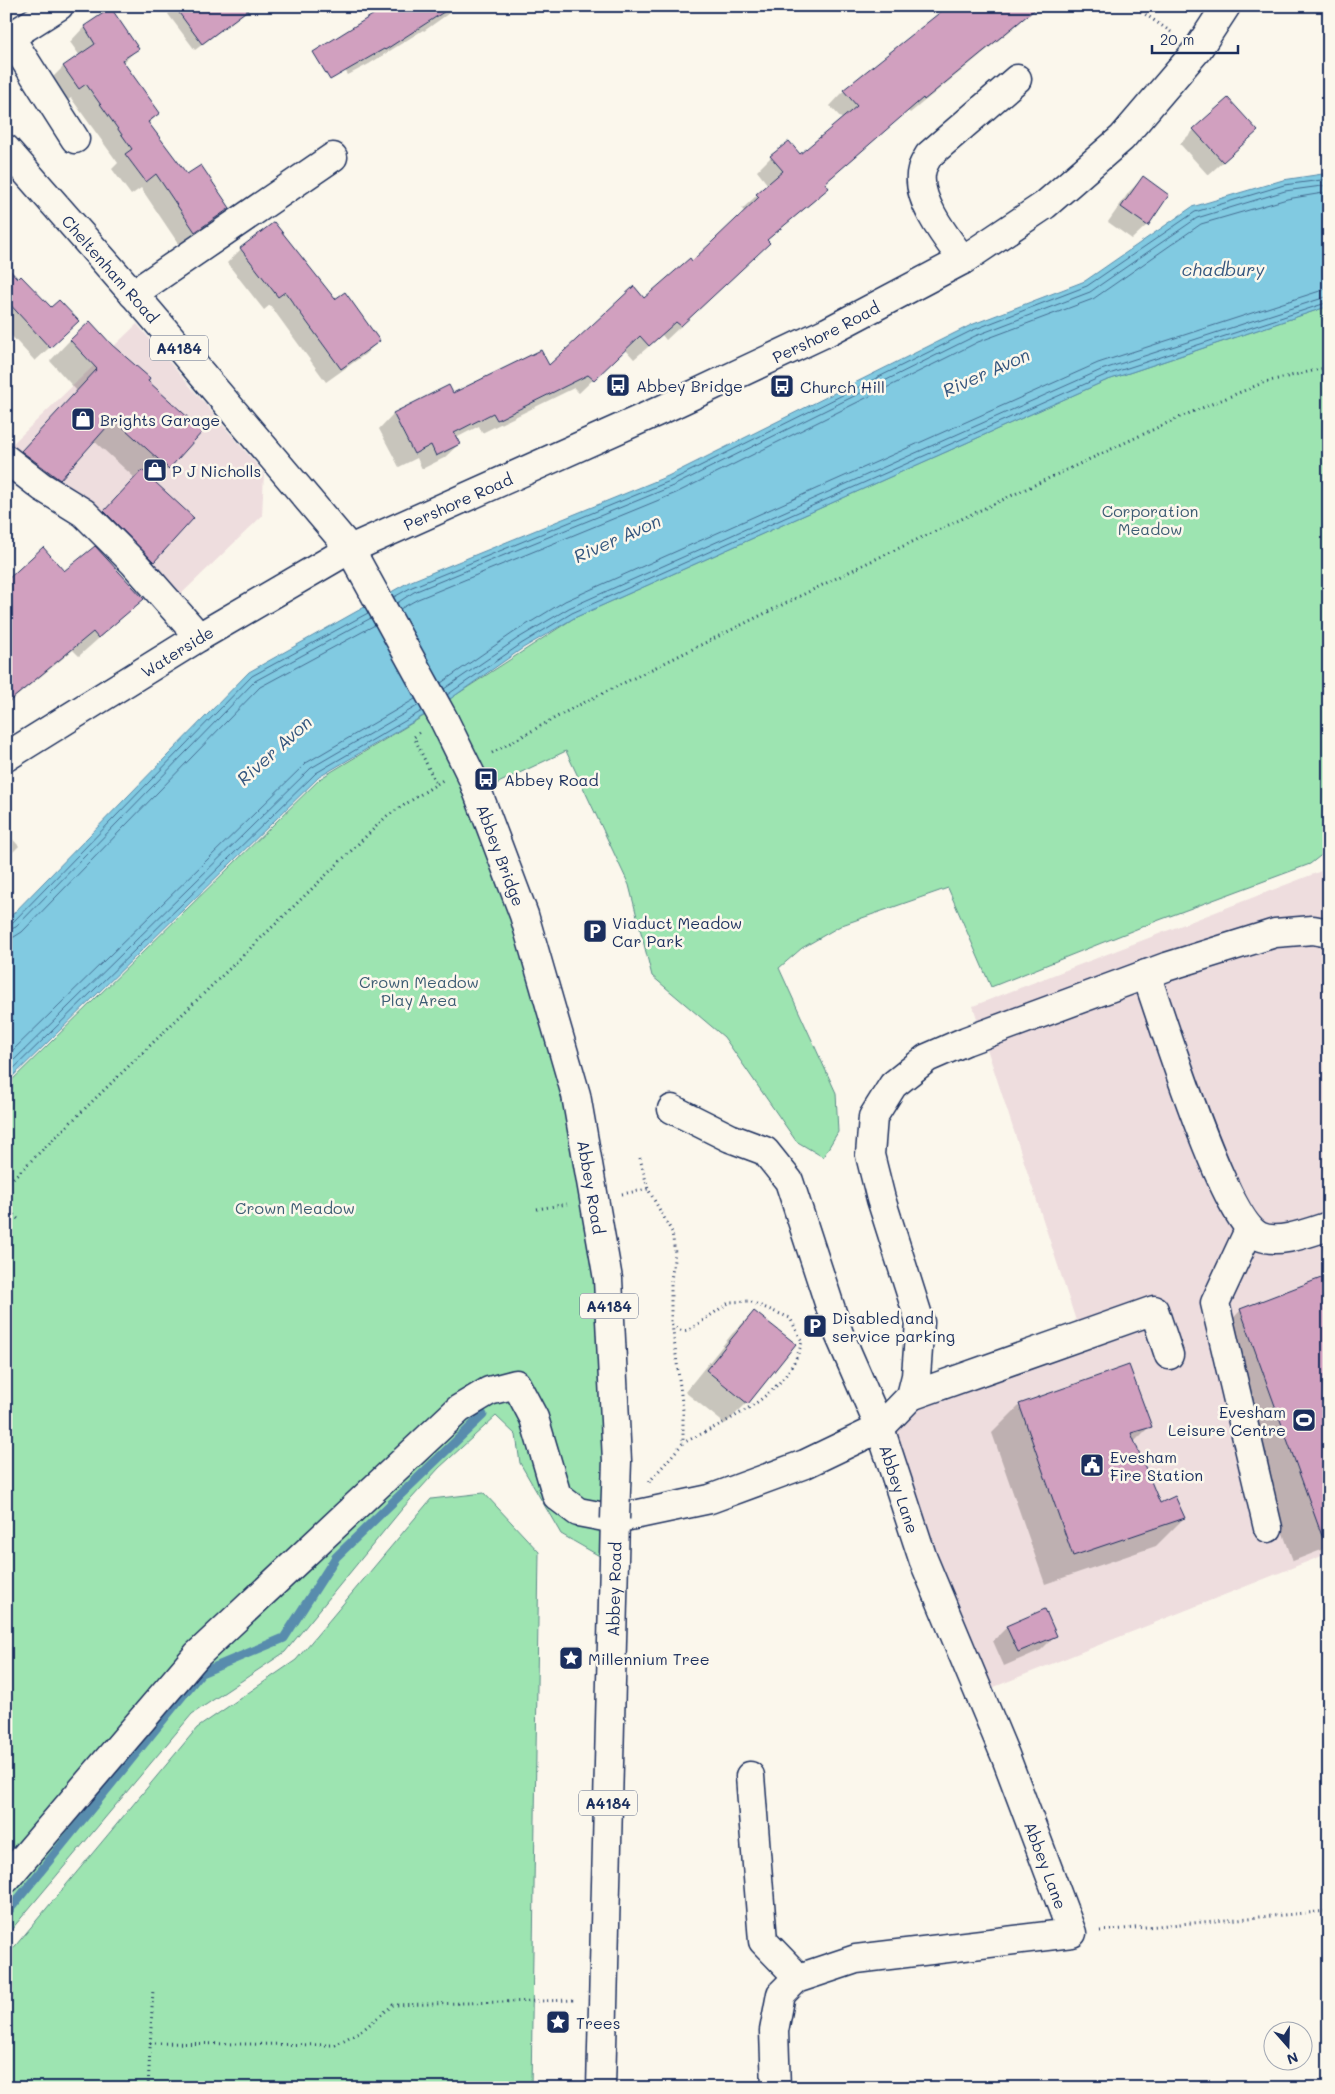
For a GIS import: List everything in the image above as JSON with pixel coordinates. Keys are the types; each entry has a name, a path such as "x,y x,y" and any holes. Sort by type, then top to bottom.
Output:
{"main road":[{"path":"59,6 8,36 75,139"},
{"name":"Pershore Road","path":"353,555 827,332 963,260 1045,205 1122,138 1198,49 1226,6"},
{"path":"963,260 933,219 923,189 921,170 928,155 1017,79"},
{"name":"Cheltenham Road","path":"6,149 133,294 353,555"},
{"path":"133,294 333,156"},
{"path":"6,459 42,487 84,513 133,562 199,637"},
{"name":"Waterside","path":"6,757 199,637 353,555"},
{"name":"Abbey Bridge","path":"353,555 444,718 472,777 524,915 576,1095"},
{"path":"911,1396 916,1376 920,1322 881,1199 870,1155 873,1117 892,1085 926,1058 966,1040 1146,974 1275,933 1313,930 1329,933"},
{"path":"1146,974 1201,1128 1228,1196 1249,1230 1261,1237 1277,1239 1329,1226"},
{"name":"Abbey Road","path":"576,1095 608,1279 617,1461 601,2088"},
{"name":"Abbey Lane","path":"672,1109 730,1138 765,1151 788,1181 839,1334 880,1428 923,1559 1005,1755 1072,1933 856,1959 796,1980"},
{"path":"1249,1230 1215,1303 1268,1528"},
{"path":"6,1880 197,1655 459,1409 489,1391 516,1384 534,1418 557,1496 578,1512 615,1519 710,1499 805,1464 880,1428 911,1396 1154,1310 1169,1356"},
{"path":"750,1776 763,1941 791,1970 796,1980 781,1994 774,2031 776,2088"}],"path":[{"path":"1133,6 1198,49"},
{"path":"485,757 572,708 830,582 1180,416 1265,382 1329,367"},
{"path":"414,736 436,784"},
{"path":"6,1185 387,816 444,779"},
{"path":"640,1158 648,1189 672,1232 675,1253 671,1280 672,1324 683,1410 683,1443"},
{"path":"6,1208 20,1221"},
{"path":"645,1486 683,1443 751,1408 779,1382 798,1356 802,1341 790,1318 750,1301 730,1302 689,1330 682,1331 672,1324"},
{"path":"1072,1933 1329,1911"},
{"path":"148,2088 153,1989"},
{"path":"150,2043 334,2045 364,2029 393,2005 603,1999"}],"shaded area":[{"path":"137,324 264,473 262,516 178,597 6,450"},
{"path":"1329,868 1329,1553 979,1693 880,1428 911,1396 1080,1333 973,1006"}],"green space":[{"name":"Corporation Meadow","path":"1329,306 1329,849 1310,864 1154,922 991,987 948,888 842,925 802,948 779,968 836,1093 838,1132 823,1157 796,1141 724,1037 652,976 629,885 566,751 494,785 445,702 574,618 1105,381"},
{"name":"Crown Meadow","path":"432,711 512,885 571,1096 605,1309 610,1562 561,1534 520,1463 516,1435 496,1416 439,1468 402,1509 285,1652 192,1714 6,1936 6,1086 321,778"},
{"path":"484,1493 539,1552 531,2088 6,2088 6,1957 197,1728 296,1660 431,1499"}],"water":[{"name":"chadbury","path":"1329,173 1329,306 1105,381 574,618 523,648 440,706 319,777 6,1083 6,921 249,672 409,582 668,476 971,325 1085,281 1192,207 1283,180"}],"building":[{"path":"174,6 253,6 202,44"},
{"path":"387,6 453,6 385,50 330,80 313,52"},
{"path":"948,6 1039,6 924,100 923,98 825,183 829,188 767,240 770,243 681,326 676,322 649,346 640,336 594,380 588,375 497,420 493,413 454,433 460,444 436,456 431,445 414,454 393,413 449,385 453,393 541,350 549,365 634,286 644,298 690,258 692,261 759,197 756,194 783,171 770,156 789,141 800,154 857,106 843,90"},
{"path":"111,8 139,49 122,60 160,113 148,122 187,174 201,165 230,208 195,232 156,174 146,182 125,154 132,149 86,84 79,89 63,66 95,44 84,26"},
{"path":"1228,98 1258,131 1223,162 1193,129"},
{"path":"1143,176 1169,195 1148,226 1121,207"},
{"path":"274,222 335,299 345,292 380,341 341,369 285,292 278,297 240,248"},
{"path":"6,266 18,279 21,276 51,307 59,300 79,321 50,348 6,300"},
{"path":"90,321 112,345 150,378 148,381 203,431 169,469 114,419 60,480 21,451 97,369 70,340"},
{"path":"142,470 194,518 154,562 104,511"},
{"path":"95,546 144,599 98,638 93,632 6,704 6,581 43,547 64,571"},
{"name":"Evesham Leisure Centre","path":"1329,1275 1329,1546 1326,1547 1240,1309"},
{"path":"754,1311 796,1344 748,1404 706,1370"},
{"name":"Evesham Fire Station","path":"1129,1365 1152,1427 1131,1433 1160,1503 1175,1496 1185,1518 1073,1556 1019,1404"},
{"path":"1045,1609 1057,1636 1018,1652 1006,1626"}],"waterway":[{"path":"6,1914 201,1673 284,1638 336,1557 483,1415"}],"place":[{"name":"Abbey Bridge","path":"618,385"},
{"name":"Church Hill","path":"782,386"},
{"name":"Brights Garage","path":"83,419"},
{"name":"P J Nicholls","path":"155,470"},
{"name":"Abbey Road","path":"486,779"},
{"name":"Viaduct Meadow Car Park","path":"595,931"},
{"name":"Disabled and service parking","path":"815,1326"},
{"name":"Evesham Leisure Centre","path":"1304,1420"},
{"name":"Evesham Fire Station","path":"1092,1465"},
{"name":"Millennium Tree","path":"571,1658"},
{"name":"Trees","path":"558,2022"}],"water label":[{"name":"River Avon","path":"986,372"},
{"name":"River Avon","path":"617,538"},
{"name":"River Avon","path":"274,750"}],"park label":[{"name":"Crown Meadow Play Area","path":"419,990"}]}
